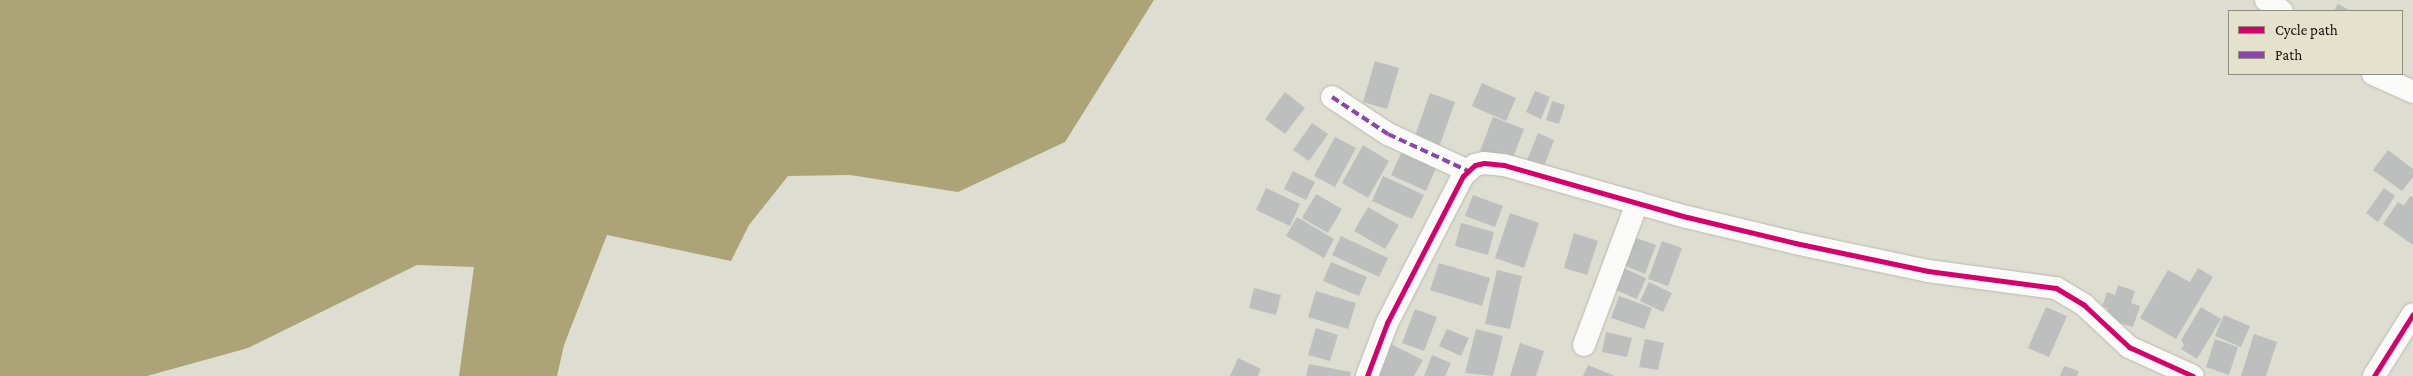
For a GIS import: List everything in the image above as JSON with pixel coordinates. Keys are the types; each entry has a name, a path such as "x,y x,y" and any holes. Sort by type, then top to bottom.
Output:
{"street":[{"path":"2266,0 2281,10"},
{"path":"2375,75 2413,92"},
{"path":"1332,97 1388,134 1468,171"},
{"path":"1367,376 1387,323 1468,171 1484,163 1504,165 1747,233 1918,269 2056,288 2084,305 2129,347 2193,376"},
{"path":"1584,345 1637,203"},
{"path":"2374,376 2413,314"}],"shaded area":[{"path":"0,0 1154,0 1065,142 958,192 850,175 788,176 749,225 731,261 607,235 564,345 557,376 459,376 474,267 417,265 248,348 147,376 0,376"}],"building":[{"path":"2338,4 2349,10 2335,10"},
{"path":"1375,61 1399,68 1387,109 1363,102"},
{"path":"1482,83 1516,98 1506,121 1472,106"},
{"path":"1535,91 1550,97 1541,119 1526,112"},
{"path":"1285,92 1305,108 1285,134 1265,119"},
{"path":"1430,93 1455,102 1439,147 1414,139"},
{"path":"1552,101 1565,105 1559,124 1546,120"},
{"path":"1493,117 1524,129 1511,163 1480,151"},
{"path":"1312,123 1328,134 1309,161 1293,150"},
{"path":"1538,133 1554,140 1543,169 1526,163"},
{"path":"1335,137 1356,148 1335,187 1314,176"},
{"path":"1363,145 1389,161 1368,198 1342,183"},
{"path":"2388,150 2413,169 2413,177 2402,191 2373,170"},
{"path":"1402,151 1437,166 1426,191 1391,175"},
{"path":"1293,171 1315,182 1306,200 1284,189"},
{"path":"1383,176 1424,195 1412,219 1372,201"},
{"path":"1266,188 1300,204 1290,226 1256,210"},
{"path":"2384,188 2395,196 2378,222 2366,213"},
{"path":"1316,194 1342,209 1328,233 1302,218"},
{"path":"1473,195 1503,206 1495,227 1465,216"},
{"path":"2410,196 2413,198 2413,245 2383,224 2398,202 2404,206"},
{"path":"1368,207 1399,225 1385,249 1354,231"},
{"path":"1510,213 1539,223 1524,268 1495,258"},
{"path":"1297,217 1334,239 1324,258 1286,236"},
{"path":"1461,223 1494,232 1488,255 1455,246"},
{"path":"1574,233 1598,241 1587,275 1564,268"},
{"path":"1341,236 1388,258 1379,277 1332,255"},
{"path":"1633,237 1656,245 1645,274 1623,265"},
{"path":"1662,241 1682,248 1668,286 1648,279"},
{"path":"1331,262 1367,277 1359,296 1323,281"},
{"path":"1439,263 1490,278 1482,306 1430,290"},
{"path":"1623,268 1646,278 1637,299 1614,289"},
{"path":"2198,268 2213,277 2176,339 2140,318 2168,270 2190,282"},
{"path":"1497,270 1522,276 1510,329 1485,324"},
{"path":"1649,282 1672,293 1663,312 1640,301"},
{"path":"2118,285 2135,291 2131,303 2140,306 2133,327 2105,319 2108,308 2102,307 2107,292 2115,295"},
{"path":"1254,288 1281,295 1276,315 1249,308"},
{"path":"1316,291 1356,303 1348,329 1308,317"},
{"path":"1619,296 1652,308 1644,329 1611,318"},
{"path":"2046,307 2067,316 2049,357 2028,348"},
{"path":"2201,307 2221,319 2197,359 2181,349 2184,345 2181,340"},
{"path":"1415,309 1437,317 1424,351 1402,343"},
{"path":"2224,315 2250,326 2241,347 2215,336"},
{"path":"1316,328 1338,335 1330,361 1308,355"},
{"path":"1447,329 1469,338 1461,356 1439,346"},
{"path":"1476,329 1503,336 1493,376 1465,373"},
{"path":"1606,332 1632,338 1627,357 1602,352"},
{"path":"2254,334 2277,342 2266,376 2241,376"},
{"path":"1645,339 1664,343 1658,370 1639,367"},
{"path":"2215,339 2238,347 2229,375 2206,367"},
{"path":"1520,343 1544,351 1536,376 1510,376"},
{"path":"1391,344 1423,360 1414,376 1374,376"},
{"path":"1432,355 1451,363 1445,376 1424,376"},
{"path":"1238,358 1261,369 1258,376 1230,376"},
{"path":"1309,364 1351,372 1350,376 1306,376"},
{"path":"1588,365 1615,376 1583,376"},
{"path":"2064,366 2079,371 2077,376 2060,376"}],"marked path":[{"path":"1332,97 1388,134 1468,171"}],"cycle path":[{"path":"1367,376 1387,323 1463,176 1475,165 1484,163 1504,165 1687,217 1795,243 1928,271 2056,288 2084,305 2129,347 2193,376"},
{"path":"2374,376 2413,314"}]}
